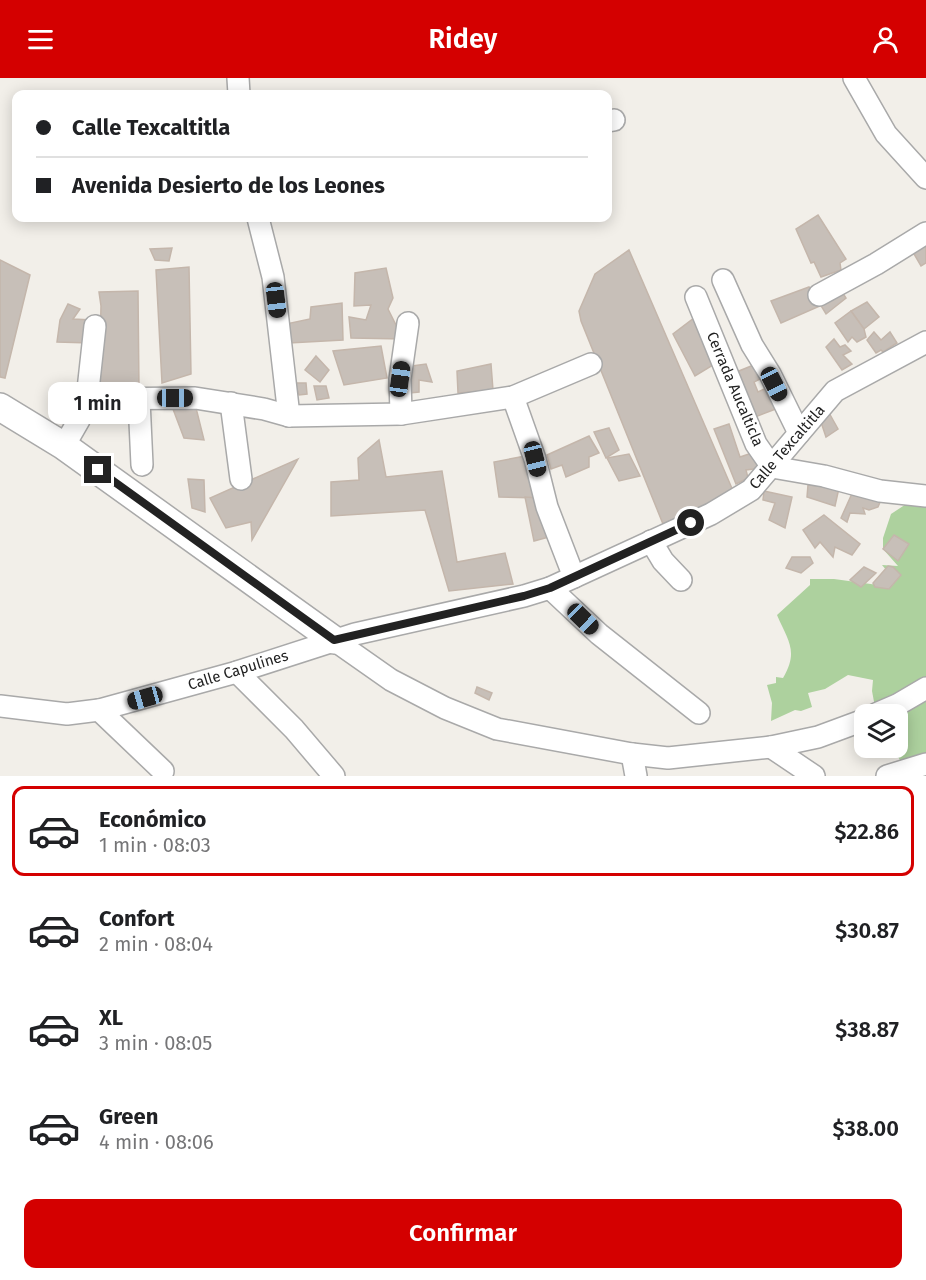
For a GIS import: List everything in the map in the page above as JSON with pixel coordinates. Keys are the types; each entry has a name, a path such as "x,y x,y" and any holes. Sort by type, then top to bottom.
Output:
{"street":[{"path":"854,78 886,134 926,178"},
{"path":"259,222 273,277 289,416"},
{"path":"819,295 926,233"},
{"path":"723,280 752,345 770,374 799,433"},
{"name":"Cerrada Aucalticla","path":"696,297 756,444 772,467"},
{"path":"401,414 400,379 408,322"},
{"path":"64,446 79,420 87,399 95,326"},
{"name":"Calle Texcaltitla","path":"334,640 550,588 739,499 751,490 772,467 835,391 926,342"},
{"path":"87,399 195,398 231,403 289,416 401,414 513,397 591,364"},
{"path":"513,397 535,459 547,507 573,577"},
{"path":"139,400 142,465"},
{"path":"231,403 241,478"},
{"path":"0,407 64,446 392,680 445,708 487,725 551,740 668,758 771,747 818,737 854,724"},
{"path":"772,467 824,476 880,491 926,496"},
{"path":"651,542 663,561 681,580"},
{"path":"550,588 599,634 699,713"},
{"name":"Calle Capulines","path":"0,706 67,714 99,710 237,672 334,640"},
{"path":"237,672 294,729 334,776"},
{"path":"899,704 926,688"},
{"path":"99,710 164,771"},
{"path":"771,747 814,776"},
{"path":"632,754 636,776"},
{"path":"887,776 926,764"}],"green space":[{"path":"926,491 926,776 903,776 903,768 898,758 908,758 908,704 874,704 873,680 848,675 825,689 808,693 812,707 801,711 795,710 771,721 772,703 767,685 776,683 776,677 783,678 788,669 791,653 788,639 777,615 810,585 810,579 834,579 878,585 887,571 882,565 898,566 883,549 883,538 891,514"}],"building":[{"path":"818,215 846,259 840,263 841,270 821,277 814,262 811,263 796,229"},
{"path":"926,237 926,263 921,266 910,247"},
{"path":"172,248 169,261 155,260 150,249"},
{"path":"629,250 734,493 663,524 581,321 579,311 595,274"},
{"path":"0,260 30,275 5,378 0,377"},
{"path":"189,267 191,374 162,383 156,270"},
{"path":"386,268 393,298 388,309 403,339 351,338 349,317 366,320 371,305 354,306 355,273"},
{"path":"809,287 820,306 781,323 771,301"},
{"path":"839,287 846,298 826,314 817,299"},
{"path":"138,291 139,390 99,386 101,306 99,292"},
{"path":"867,302 879,317 864,329 851,311"},
{"path":"342,303 343,340 289,343 286,324 310,319 311,307"},
{"path":"68,304 80,309 73,319 92,320 90,343 57,342 60,320"},
{"path":"851,311 864,329 866,337 857,342 852,337 848,342 835,323"},
{"path":"698,315 718,362 695,376 673,334"},
{"path":"874,332 881,340 890,332 897,343 883,352 881,350 876,353 867,340"},
{"path":"834,339 840,347 845,345 851,351 843,355 852,364 842,370 826,347"},
{"path":"381,346 387,378 344,385 333,351"},
{"path":"316,356 329,370 320,382 305,370"},
{"path":"761,362 768,375 754,382 758,392 773,385 781,407 755,417 734,373"},
{"path":"426,364 432,382 419,380 419,392 410,393 405,367"},
{"path":"491,364 493,390 458,393 457,371"},
{"path":"295,383 306,383 307,394 299,395"},
{"path":"314,386 326,386 329,398 317,400"},
{"path":"195,404 204,440 184,438 173,409"},
{"path":"828,411 838,429 826,437 821,422"},
{"path":"729,424 740,457 755,452 762,468 746,470 748,478 736,484 714,429"},
{"path":"609,428 619,450 606,458 594,432"},
{"path":"589,436 599,453 589,457 589,467 566,477 562,465 551,469 547,455"},
{"path":"379,440 386,477 442,471 457,562 505,553 513,584 449,591 425,510 331,516 331,482 359,480 358,458"},
{"path":"629,454 640,476 619,481 607,458"},
{"path":"531,455 538,498 499,497 494,462"},
{"path":"298,459 252,540 251,522 226,528 210,498"},
{"path":"188,479 204,480 205,512 192,508"},
{"path":"808,485 839,488 835,506 807,497"},
{"path":"854,489 883,495 878,507 869,510 863,508 865,514 850,513 847,522 841,518"},
{"path":"764,491 792,497 785,528 769,520 775,503 763,500"},
{"path":"525,497 538,498 549,537 534,541"},
{"path":"824,515 860,544 852,555 835,547 833,557 820,542 815,548 803,530"},
{"path":"894,535 909,544 898,561 883,549"},
{"path":"792,557 810,557 813,563 801,573 786,568"},
{"path":"888,566 893,567 901,575 889,589 875,587 873,583"},
{"path":"864,567 876,573 861,587 850,580"},
{"path":"477,687 492,693 489,700 475,693"}],"route":[{"path":"98,470 334,640 550,588 691,523"}]}
